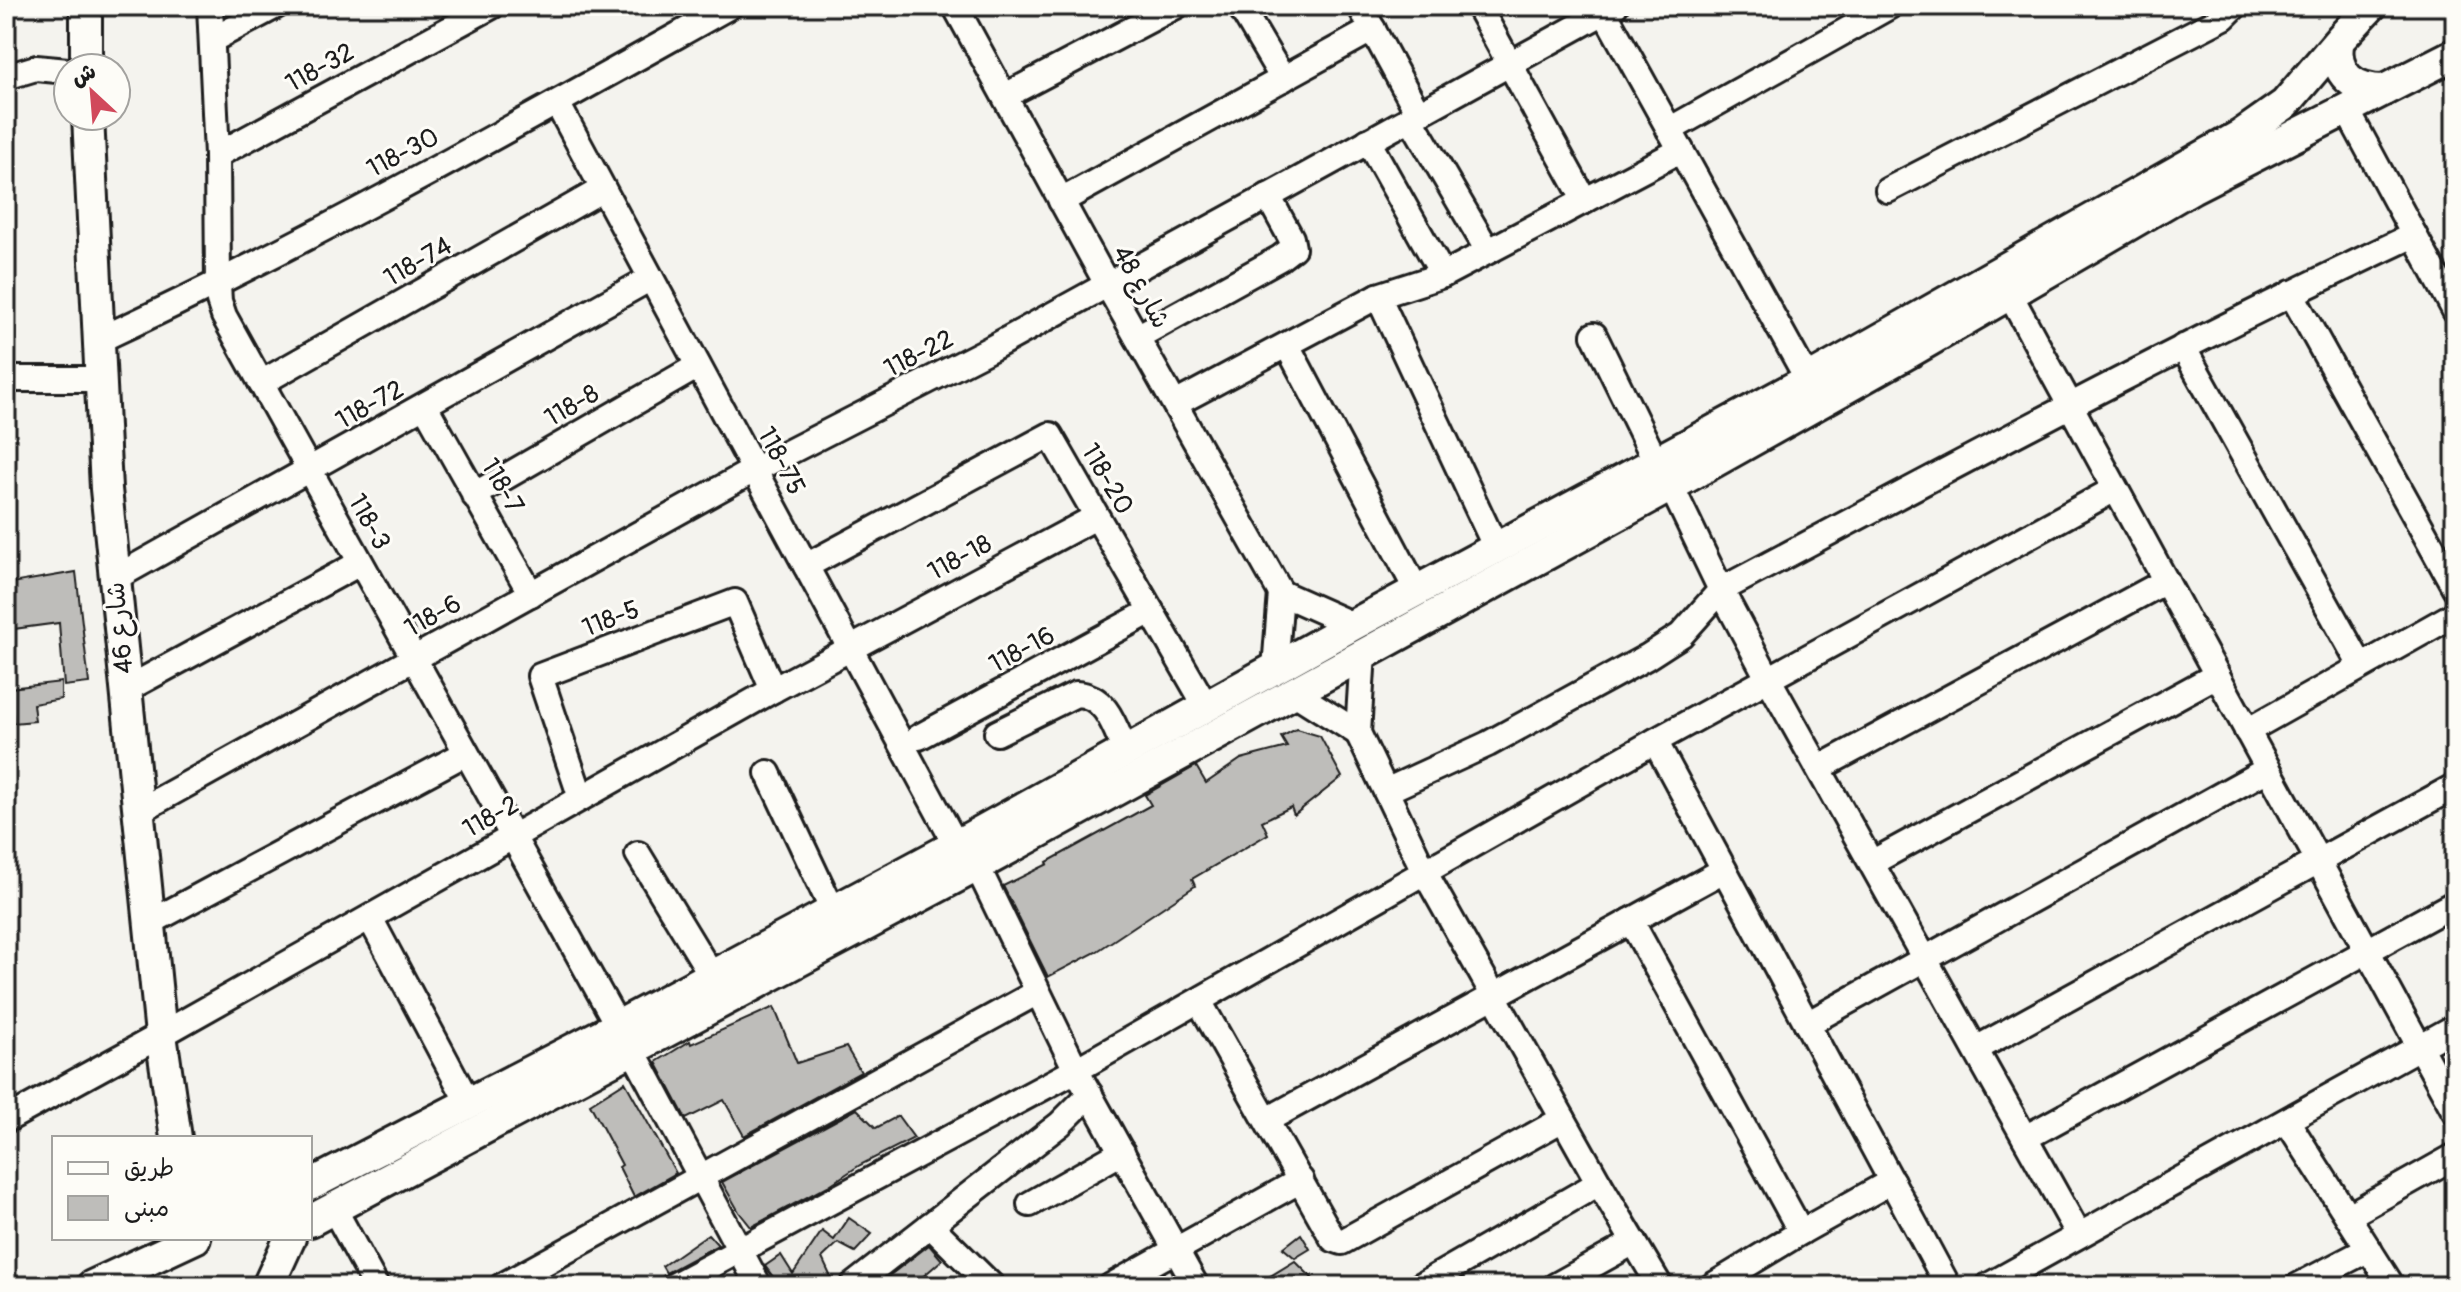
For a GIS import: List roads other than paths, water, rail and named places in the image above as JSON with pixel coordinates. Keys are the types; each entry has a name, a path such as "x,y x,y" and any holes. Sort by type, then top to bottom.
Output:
{"main road":[{"path":"86,6 86,52"},
{"path":"1358,639 1417,591 1496,548 1663,474 1808,380 2257,125 2285,104 2371,6"},
{"path":"2338,43 2338,62 2345,78 2369,90 2384,90"},
{"path":"322,1214 625,1037 966,856 1663,474 2009,293 2192,188 2455,54"},
{"name":"شارع 46","path":"89,132 106,489 161,1035 176,1136"},
{"path":"312,1184 469,1104 625,1037 712,976 833,911 966,856 1126,753 1207,708 1284,680"},
{"path":"105,1280 146,1258 168,1240"},
{"path":"105,1280 191,1240"},
{"path":"268,1286 289,1240"}],"street":[{"name":"118-3","path":"210,6 217,155 218,285 224,316 625,1037 759,1286"},
{"path":"212,40 276,6"},
{"name":"118-32","path":"217,155 492,6"},
{"name":"118-30","path":"99,340 218,285 730,6"},
{"name":"شارع 48","path":"955,6 1281,593"},
{"path":"1005,96 1176,6"},
{"path":"1240,6 1283,79"},
{"path":"1360,6 1488,251"},
{"path":"1478,6 1585,201"},
{"path":"1175,404 1378,296 1443,275 1585,201 1675,140 1890,6"},
{"path":"1888,190 2224,17 2235,6"},
{"path":"1607,8 1675,140 1808,380"},
{"name":"118-22","path":"754,470 992,348 1607,8"},
{"path":"1061,201 1373,29"},
{"path":"6,77 36,68 52,70"},
{"name":"118-75","path":"557,103 850,648 966,856 1076,1070 1196,1286"},
{"path":"2347,110 2455,311"},
{"path":"1368,141 1443,275"},
{"name":"118-74","path":"261,383 603,189"},
{"path":"1137,337 1293,248 1291,238 1268,196"},
{"path":"1386,791 1488,744 1647,657 1681,635 1721,590 2183,347 2414,235"},
{"name":"118-72","path":"115,578 651,278"},
{"path":"2009,293 2455,1112"},
{"path":"2291,293 2455,588"},
{"path":"1378,296 1496,548"},
{"path":"1594,335 1769,680 2079,1235"},
{"path":"1287,345 1417,591"},
{"path":"2183,347 2361,666"},
{"name":"118-8","path":"474,495 698,366"},
{"path":"6,379 101,379"},
{"name":"118-7","path":"425,406 531,594"},
{"name":"118-20","path":"806,566 1050,435 1207,708"},
{"name":"118-6","path":"139,811 754,470"},
{"path":"673,1286 1076,1070 1655,741 2115,489"},
{"name":"118-18","path":"850,648 1096,517"},
{"path":"127,689 360,563"},
{"path":"1819,768 2166,581"},
{"path":"1281,593 1358,639 1358,733 1425,873 1660,1286"},
{"path":"1281,593 1284,680 1358,733"},
{"name":"118-5","path":"581,798 540,676 735,602 773,690"},
{"name":"118-16","path":"919,737 1151,611"},
{"path":"2247,731 2455,614"},
{"name":"118-2","path":"6,1120 850,648"},
{"path":"1873,862 2217,675"},
{"path":"997,733 1076,694 1086,694 1099,701 1108,714 1126,753"},
{"path":"1655,741 1948,1286"},
{"path":"151,922 466,753"},
{"path":"1807,1024 2268,769"},
{"path":"768,773 833,911"},
{"path":"1976,1049 2455,786"},
{"path":"638,854 712,976"},
{"path":"1267,1120 1724,870"},
{"path":"2025,1138 2455,903"},
{"path":"370,918 469,1104"},
{"path":"1631,921 1801,1232"},
{"path":"502,1286 1036,993"},
{"path":"1199,1001 1333,1239 1342,1242 1563,1119"},
{"path":"1988,1286 2455,1027"},
{"path":"852,1286 1060,1124 1090,1094"},
{"path":"2287,1121 2392,1286"},
{"path":"1030,1204 1122,1152"},
{"path":"2348,1216 2455,1156"},
{"path":"1111,1286 1301,1180"},
{"path":"1712,1286 1892,1181"},
{"path":"1420,1286 1599,1183"},
{"path":"322,1214 376,1286"},
{"path":"930,1225 992,1286"},
{"path":"1555,1286 1634,1242"},
{"path":"2298,1286 2369,1249"}]}
